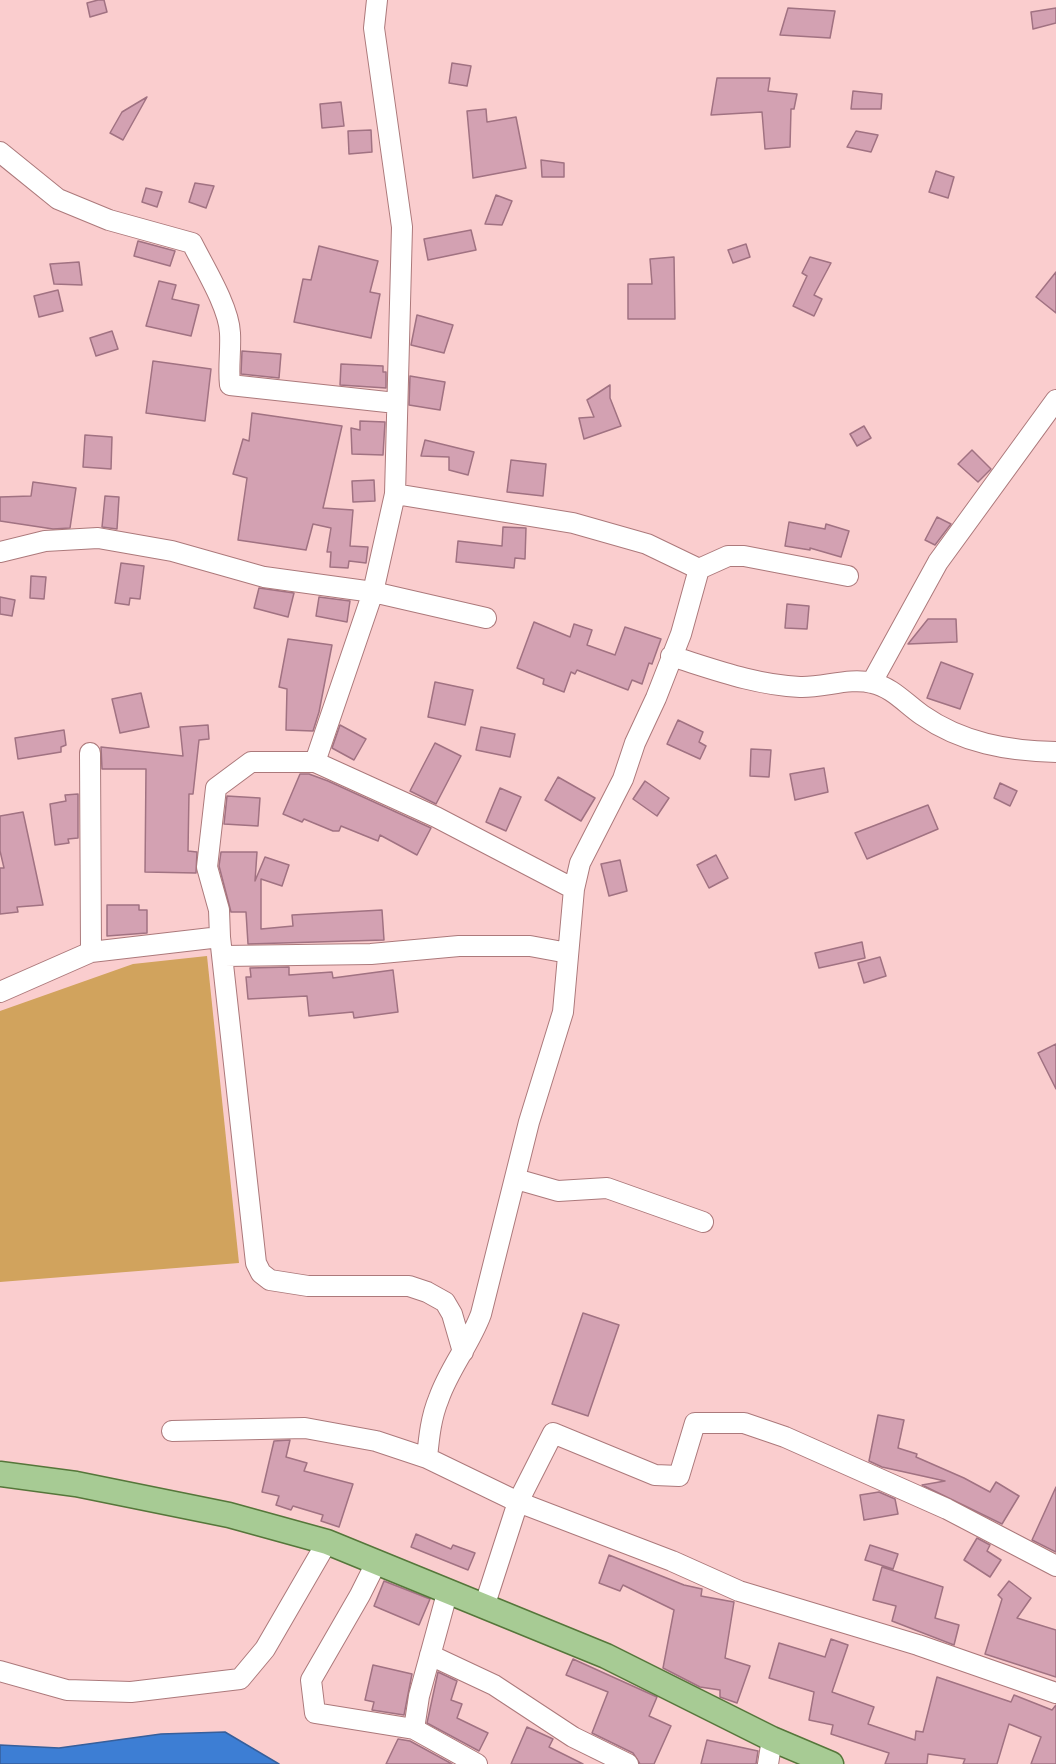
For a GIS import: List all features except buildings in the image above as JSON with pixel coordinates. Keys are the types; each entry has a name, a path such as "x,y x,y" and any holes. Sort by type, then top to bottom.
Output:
{"main road":[{"path":"0,1474 76,1484 229,1515 327,1542 606,1656 772,1739 831,1764"}],"street":[{"path":"315,762 373,592 395,494 402,227 374,28 377,0"},
{"path":"0,152 58,199 109,220 192,243 221,303 230,332 228,360 230,385 396,403"},
{"path":"872,682 938,562 1056,400"},
{"path":"395,494 573,523 647,544 699,569 728,556 744,555 848,576"},
{"path":"0,552 45,541 98,538 172,551 264,577 373,592 486,618"},
{"path":"427,1458 431,1425 439,1396 481,1314 529,1122 563,1012 574,889 580,863 622,779 681,634 699,569"},
{"path":"671,656 737,677 798,687 872,682 888,689 923,716 976,743 1007,749 1056,752"},
{"path":"90,753 91,952"},
{"path":"463,1352 452,1314 445,1302 427,1292 409,1286 308,1286 270,1280 261,1273 256,1263 219,910 207,867 216,788 251,762 315,762 436,817 574,889"},
{"path":"0,992 91,952 222,947 371,954 459,946 530,946 568,953"},
{"path":"516,1179 558,1191 607,1188 703,1222"},
{"path":"484,1607 519,1502 553,1433 655,1475 679,1476 695,1424 744,1423 785,1437 947,1509 1056,1566"},
{"path":"172,1431 305,1428 376,1441 427,1458 519,1502 672,1561 739,1591 918,1645 1056,1693"},
{"path":"0,1671 67,1690 121,1692 240,1679 265,1649 327,1542"},
{"path":"377,1561 311,1680 315,1713 414,1729 477,1764"},
{"path":"414,1729 419,1696 448,1590"},
{"path":"430,1655 494,1684 573,1737 628,1764"},
{"path":"768,1764 772,1739"}],"shaded area":[{"path":"207,956 239,1263 0,1282 0,1011 133,964"}],"water":[{"path":"225,1732 279,1764 0,1764 0,1745 59,1748 161,1734"}]}
